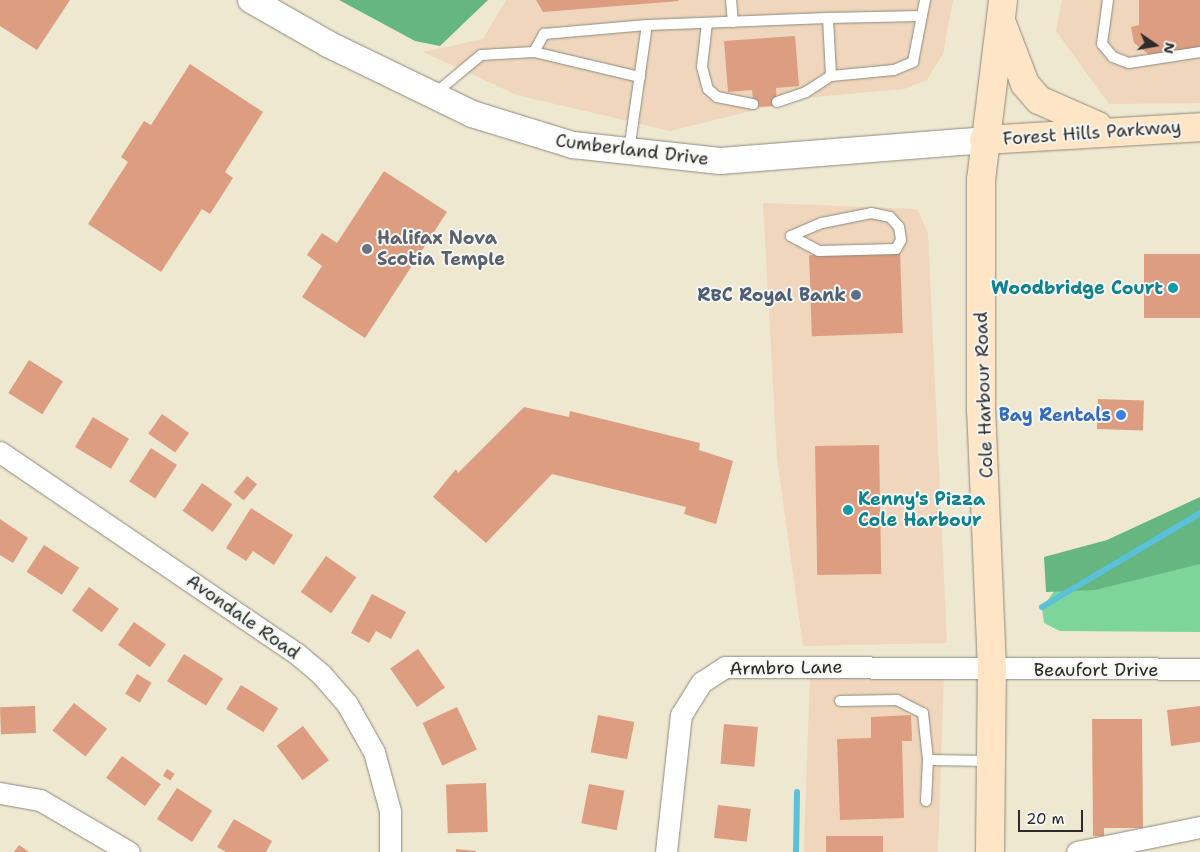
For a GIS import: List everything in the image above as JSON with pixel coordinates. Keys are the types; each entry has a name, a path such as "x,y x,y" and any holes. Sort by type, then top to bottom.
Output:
{"main road":[{"path":"1002,5 1024,84 1044,106 1106,130"},
{"name":"Cole Harbour Road","path":"990,852 992,669 982,411 984,140 1002,5"},
{"name":"Forest Hills Parkway","path":"984,140 1106,130 1200,127"}],"street":[{"name":"Cumberland Drive","path":"251,0 432,96 539,137 629,152 720,161 984,140"},
{"name":"Avondale Road","path":"0,452 296,653 321,674 347,704 374,752 390,811 390,852"},
{"name":"Armbro Lane","path":"666,852 681,715 691,694 716,672 744,665 992,669"},
{"name":"Beaufort Drive","path":"992,669 1200,669"},
{"path":"0,793 40,800 129,852"},
{"path":"1077,852 1200,828"}],"lane":[{"path":"731,0 733,22"},
{"path":"777,102 806,92 831,76 894,70 913,62 925,0"},
{"path":"1108,0 1102,44 1113,57 1128,63 1200,52"},
{"path":"534,52 544,34 647,25 921,16"},
{"path":"828,18 831,76"},
{"path":"707,23 702,67 708,88 717,97 753,104"},
{"path":"629,152 647,25"},
{"path":"432,96 481,56 534,52 640,77"},
{"path":"871,213 890,217 899,227 901,240 896,249 882,251 819,250 791,236 822,223 871,213"},
{"path":"840,700 897,700 923,713 928,760 926,801"},
{"path":"928,760 991,762"}],"shaded area":[{"path":"506,0 953,0 943,54 927,80 904,89 803,98 670,131 517,95 423,52 483,39"},
{"path":"1062,0 1200,0 1200,103 1109,104 1056,31"},
{"path":"763,203 917,209 928,233 947,643 803,646 777,458"},
{"path":"810,674 944,679 938,852 804,852"}],"green space":[{"path":"339,0 488,0 440,46 415,41"},
{"path":"1200,497 1200,564 1095,590 1046,592 1044,557 1107,540"},
{"path":"1200,514 1200,632 1060,631 1044,623 1042,608 1055,590"}],"building":[{"path":"0,0 70,0 37,50 0,26"},
{"path":"536,0 678,0 679,1 543,12"},
{"path":"1139,0 1200,0 1200,47 1151,56 1134,43 1131,27 1139,25"},
{"path":"795,36 799,86 776,88 777,106 754,107 752,90 728,92 724,41"},
{"path":"190,64 263,112 225,172 233,178 210,214 202,209 161,272 88,224 128,162 121,157 144,121 151,125"},
{"name":"Halifax Nova Scotia Temple","path":"384,171 447,212 365,338 302,297 322,266 307,255 322,233 337,243"},
{"name":"RBC Royal Bank","path":"900,252 903,333 812,336 809,255"},
{"name":"Woodbridge Court","path":"1144,254 1200,254 1200,318 1144,318"},
{"path":"29,360 63,381 42,414 8,393"},
{"name":"Bay Rentals","path":"1098,399 1144,401 1143,431 1097,429"},
{"path":"524,407 569,417 570,411 700,443 699,450 733,461 716,524 684,514 686,507 552,474 486,543 433,497 456,469 458,473"},
{"path":"162,414 189,433 175,453 148,434"},
{"path":"93,417 129,439 111,469 75,447"},
{"name":"Kenny's Pizza Cole Harbour","path":"879,445 881,574 817,575 815,446"},
{"path":"151,448 177,465 155,498 129,482"},
{"path":"247,476 257,484 244,501 234,492"},
{"path":"202,483 232,504 213,532 182,511"},
{"path":"251,508 293,535 274,565 253,551 246,561 226,548"},
{"path":"0,519 28,538 13,563 0,555"},
{"path":"44,545 79,568 62,595 27,572"},
{"path":"326,556 356,577 331,613 301,592"},
{"path":"89,587 119,609 102,632 72,610"},
{"path":"372,594 406,612 391,639 376,631 369,643 351,633"},
{"path":"134,622 166,644 150,667 118,645"},
{"path":"418,649 445,688 417,707 390,669"},
{"path":"184,654 223,678 206,706 167,681"},
{"path":"137,674 152,683 140,702 125,694"},
{"path":"241,685 278,708 263,732 226,709"},
{"path":"74,703 107,729 86,756 52,731"},
{"path":"35,706 36,733 1,734 0,707"},
{"path":"1200,706 1200,742 1171,746 1167,710"},
{"path":"457,707 477,750 442,766 423,723"},
{"path":"598,715 634,722 627,759 591,752"},
{"path":"911,715 912,741 902,741 904,818 840,820 837,739 871,738 871,717"},
{"path":"1092,719 1142,719 1143,828 1104,828 1104,836 1093,836"},
{"path":"724,724 758,727 754,767 721,764"},
{"path":"303,726 329,760 303,780 277,746"},
{"path":"122,756 161,784 145,806 106,778"},
{"path":"167,769 175,774 170,781 163,776"},
{"path":"486,783 488,832 448,833 446,784"},
{"path":"589,784 624,791 617,830 581,823"},
{"path":"177,788 212,811 192,842 157,819"},
{"path":"718,805 751,809 747,842 714,838"},
{"path":"234,819 272,841 266,852 226,852 217,847"},
{"path":"826,836 883,836 883,852 826,852"},
{"path":"19,845 29,852 14,852"},
{"path":"456,849 476,851 456,852"}],"waterway":[{"path":"1042,607 1200,513"},
{"path":"796,852 797,792"}],"place":[{"name":"Halifax Nova Scotia Temple","path":"367,249"},
{"name":"Woodbridge Court","path":"1173,288"},
{"name":"RBC Royal Bank","path":"856,295"},
{"name":"Bay Rentals","path":"1121,415"},
{"name":"Kenny's Pizza Cole Harbour","path":"848,510"}]}
